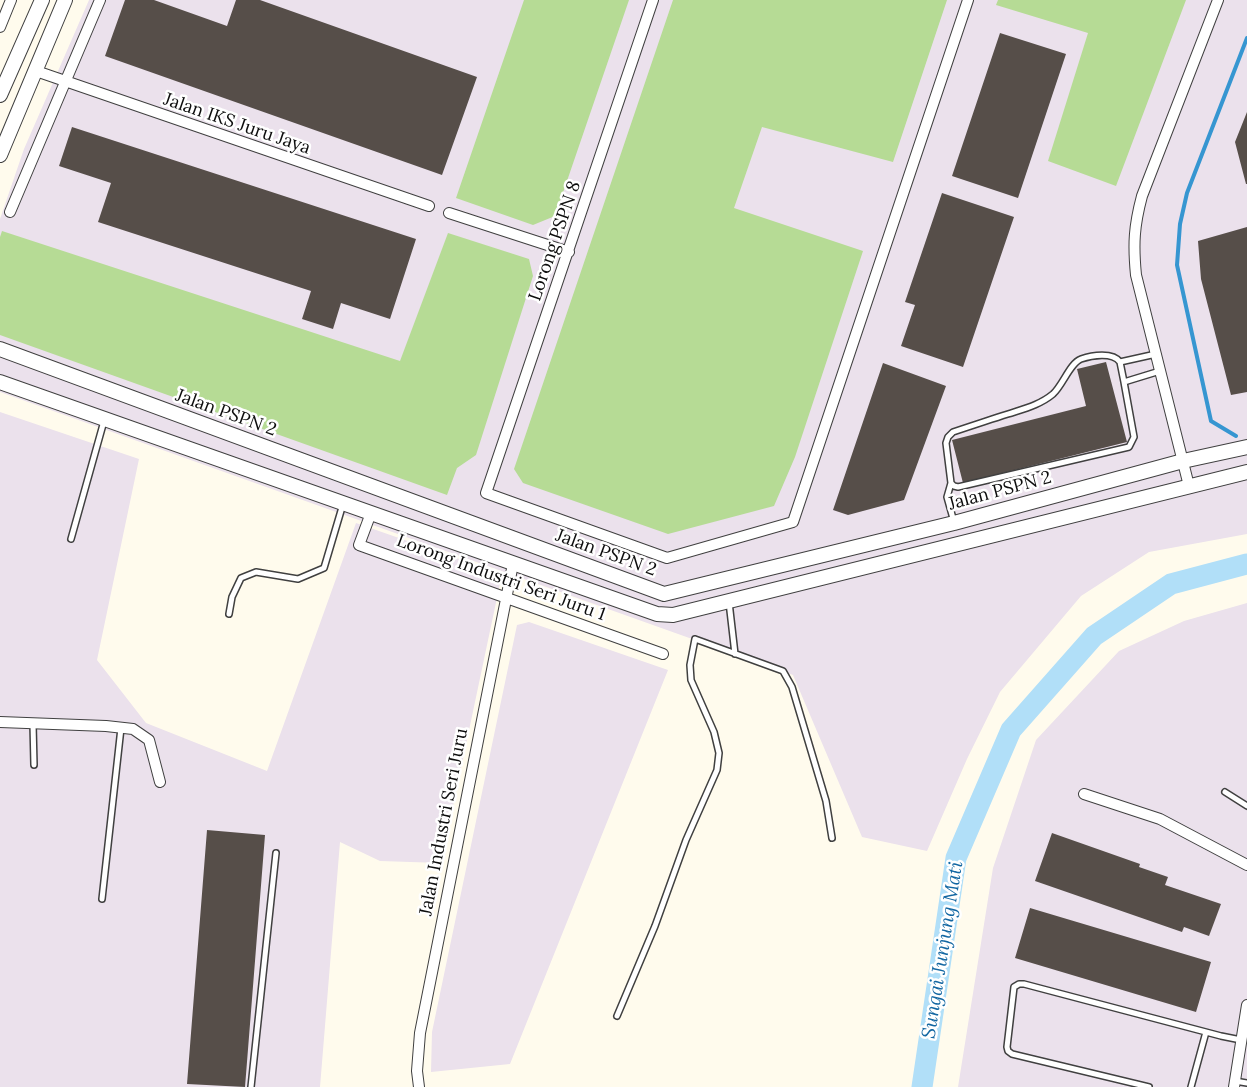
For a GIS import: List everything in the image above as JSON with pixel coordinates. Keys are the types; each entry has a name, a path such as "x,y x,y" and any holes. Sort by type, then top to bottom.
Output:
{"street":[{"path":"0,27 11,0"},
{"path":"0,94 42,0"},
{"path":"0,155 65,0"},
{"path":"10,212 100,0"},
{"name":"Lorong PSPN 8","path":"653,0 486,493 667,558 793,522 968,0"},
{"path":"1189,486 1136,275 1133,246 1135,221 1142,196 1218,0"},
{"name":"Jalan IKS Juru Jaya","path":"36,71 429,206"},
{"path":"449,213 568,252"},
{"name":"Jalan PSPN 2","path":"0,349 664,594 954,523 1183,461 1247,447"},
{"path":"0,382 657,614 673,615 1247,472"},
{"name":"Lorong Industri Seri Juru 1","path":"371,513 360,545 663,654"},
{"name":"Jalan Industri Seri Juru","path":"419,1087 417,1071 420,1033 513,564"},
{"path":"0,722 133,729 149,740 158,768 160,782"},
{"path":"1084,794 1160,819 1247,866"},
{"path":"1234,1084 1247,1005"}],"lane":[{"path":"1120,362 1156,354"},
{"path":"951,483 958,487 1129,447 1134,437 1120,362 1110,355 1080,359 1074,364 1063,384 1054,394 1040,403 953,432 948,437 946,443 951,483 947,498 954,523"},
{"path":"1124,382 1160,371"},
{"path":"71,539 105,418"},
{"path":"229,614 232,597 241,578 256,572 298,579 324,568 343,503"},
{"path":"729,601 735,654"},
{"path":"617,1016 655,926 686,840 717,770 719,753 714,732 691,680 690,665 695,639 783,671 792,687 826,801 832,838"},
{"path":"33,723 34,765"},
{"path":"102,899 121,728"},
{"path":"1225,792 1247,806"},
{"path":"251,1087 276,853"},
{"path":"1149,1087 1012,1054 1008,1051 1007,1047 1014,988 1024,984 1241,1040"},
{"path":"1191,1087 1206,1032"},
{"path":"1234,1084 1247,1083"}],"shaded area":[{"path":"89,0 1247,0 1247,534 1149,552 1081,596 1000,692 967,759 927,851 862,837 793,675 0,392 0,219 24,149"},
{"path":"0,412 139,459 97,660 146,723 267,771 356,523 502,574 441,863 380,861 340,842 320,1087 0,1087"},
{"path":"1247,603 1247,1087 958,1087 993,868 1036,740 1119,651 1184,621"},
{"path":"529,622 668,670 510,1064 431,1072 432,1032 517,625"}],"green space":[{"path":"524,0 629,0 555,216 533,225 456,198"},
{"path":"673,0 947,0 893,162 762,127 734,208 863,251 795,457 774,506 668,534 523,483 514,469"},
{"path":"998,0 1186,0 1116,186 1048,161 1088,33 996,5"},
{"path":"2,231 400,361 448,233 529,259 533,276 476,455 457,468 447,495 0,335 0,237"}],"building":[{"path":"125,0 154,0 227,26 236,0 260,0 477,77 442,175 105,56"},
{"path":"1000,33 1066,54 1018,198 952,176"},
{"path":"1247,112 1247,184 1246,184 1235,142"},
{"path":"72,127 416,239 390,319 341,303 333,329 302,319 311,291 98,222 111,183 59,166"},
{"path":"942,193 1014,217 963,367 901,346 915,305 905,302"},
{"path":"1247,227 1247,392 1231,395 1201,279 1198,241"},
{"path":"1106,362 1127,442 963,483 952,440 1086,406 1077,369"},
{"path":"883,363 946,386 904,500 848,515 833,510"},
{"path":"207,830 265,835 245,1087 187,1084"},
{"path":"1052,833 1140,864 1139,867 1168,877 1165,885 1221,904 1209,936 1184,927 1182,932 1035,881"},
{"path":"1030,908 1211,962 1196,1012 1015,958"}],"waterway":[{"path":"1236,436 1211,421 1177,265 1180,224 1187,193 1247,38"},
{"name":"Sungai Junjung Mati","path":"922,1087 956,858 1011,730 1094,636 1171,584 1247,564"}]}
